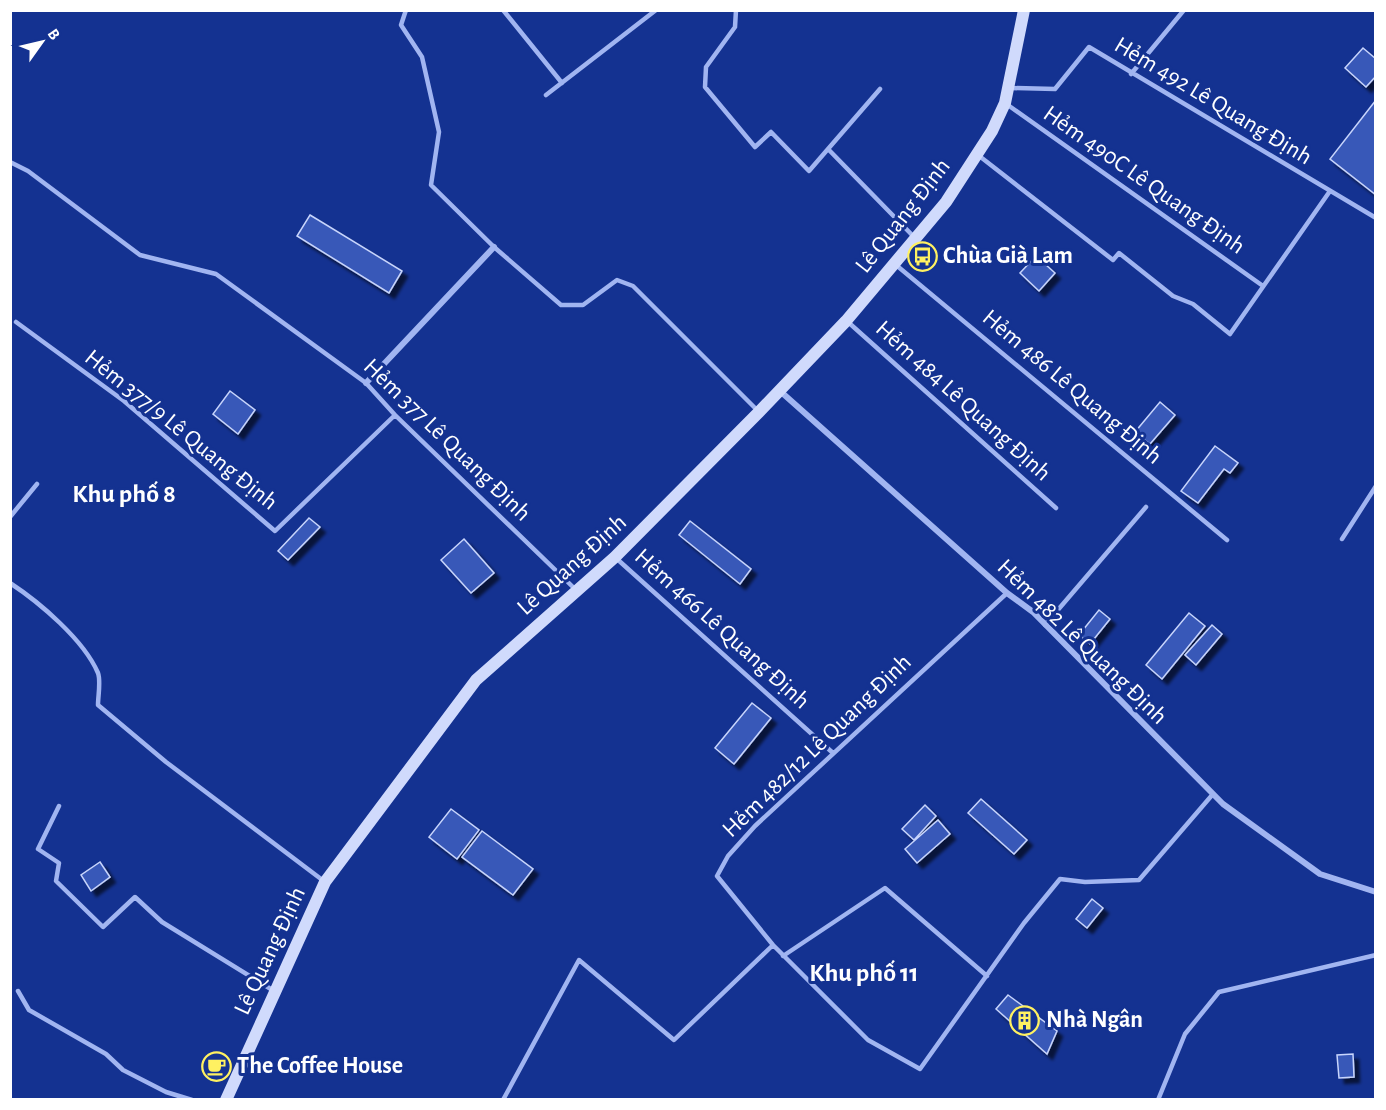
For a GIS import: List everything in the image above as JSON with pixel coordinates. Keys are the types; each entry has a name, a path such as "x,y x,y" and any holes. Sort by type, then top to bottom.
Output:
{"main road":[{"name":"Lê Quang Định","path":"229,1099 274,991 325,882 476,680 615,557 780,391 846,321 946,202 1005,103 1024,12"}],"street":[{"path":"366,383 494,247"},
{"name":"Hẻm 482 Lê Quang Định","path":"780,391 1045,625 1213,794 1320,874 1376,892"}],"lane":[{"path":"405,10 401,25 422,57 439,132 431,185 494,247 561,305 583,305 617,280 633,286 759,412"},
{"path":"502,10 562,83"},
{"path":"546,95 656,10"},
{"path":"736,10 735,27 706,67 705,87 755,147 771,132 808,171 880,89"},
{"path":"1131,74 1184,10"},
{"name":"Hẻm 492 Lê Quang Định","path":"1008,88 1055,89 1089,47 1376,218"},
{"name":"Hẻm 490C Lê Quang Định","path":"1005,103 1263,286"},
{"path":"828,149 915,238"},
{"path":"976,154 1113,260 1119,253 1173,296 1192,304 1230,334 1330,191"},
{"name":"Hẻm 377 Lê Quang Định","path":"10,162 28,171 140,255 216,274 366,383 395,415 577,590"},
{"name":"Hẻm 486 Lê Quang Định","path":"894,263 1227,540"},
{"name":"Hẻm 484 Lê Quang Định","path":"846,321 1056,508"},
{"name":"Hẻm 377/9 Lê Quang Định","path":"16,322 124,401 275,531 395,415"},
{"path":"10,517 37,484"},
{"path":"1342,539 1376,486"},
{"path":"1045,625 1146,507"},
{"name":"Hẻm 466 Lê Quang Định","path":"615,557 833,753"},
{"path":"10,583 38,601 75,640 98,674 98,705 166,762 325,882"},
{"name":"Hẻm 482/12 Lê Quang Định","path":"987,976 920,1070 868,1040 783,956 717,876 728,856 755,826 1007,593"},
{"path":"783,956 885,888 987,976 1024,923 1060,879 1085,882 1139,880 1213,794"},
{"path":"59,806 39,849 59,863 56,881 103,927 135,897 162,922 274,991"},
{"path":"503,1100 579,960 674,1040 773,945"},
{"path":"1158,1100 1185,1034 1219,992 1376,955"},
{"path":"18,991 29,1010 106,1054 123,1070 166,1092 192,1100"}],"building":[{"path":"1363,48 1376,59 1376,76 1366,87 1345,68"},
{"path":"1376,100 1376,195 1330,159"},
{"path":"310,215 402,271 389,293 297,236"},
{"path":"1036,256 1055,273 1039,291 1020,273"},
{"path":"230,391 255,410 238,434 213,414"},
{"path":"1160,402 1175,415 1150,444 1135,432"},
{"path":"1215,446 1238,463 1230,473 1224,469 1198,503 1181,491"},
{"path":"309,518 320,527 288,560 278,551"},
{"path":"690,521 751,569 740,584 679,535"},
{"path":"464,539 494,573 471,593 441,560"},
{"path":"1099,610 1110,619 1090,644 1079,635"},
{"path":"1189,613 1205,626 1162,679 1146,665"},
{"path":"1212,625 1222,634 1196,665 1185,655"},
{"path":"752,703 771,718 734,764 715,748"},
{"path":"981,799 1027,840 1014,854 968,813"},
{"path":"925,805 936,816 914,840 902,829"},
{"path":"451,809 479,830 457,859 429,837"},
{"path":"938,820 950,834 917,863 905,849"},
{"path":"482,831 533,869 513,895 462,857"},
{"path":"100,862 110,877 91,891 81,875"},
{"path":"1092,899 1103,908 1087,928 1076,919"},
{"name":"Nhà Ngân","path":"1008,995 1057,1031 1047,1054 996,1009"},
{"path":"1353,1054 1354,1077 1339,1078 1337,1055"}],"place":[{"name":"Chùa Già Lam","path":"922,256"},
{"name":"Nhà Ngân","path":"1025,1020"},
{"name":"The Coffee House","path":"216,1066"}],"district":[{"name":"Khu phố 8","path":"124,494"},
{"name":"Khu phố 11","path":"864,973"}]}
